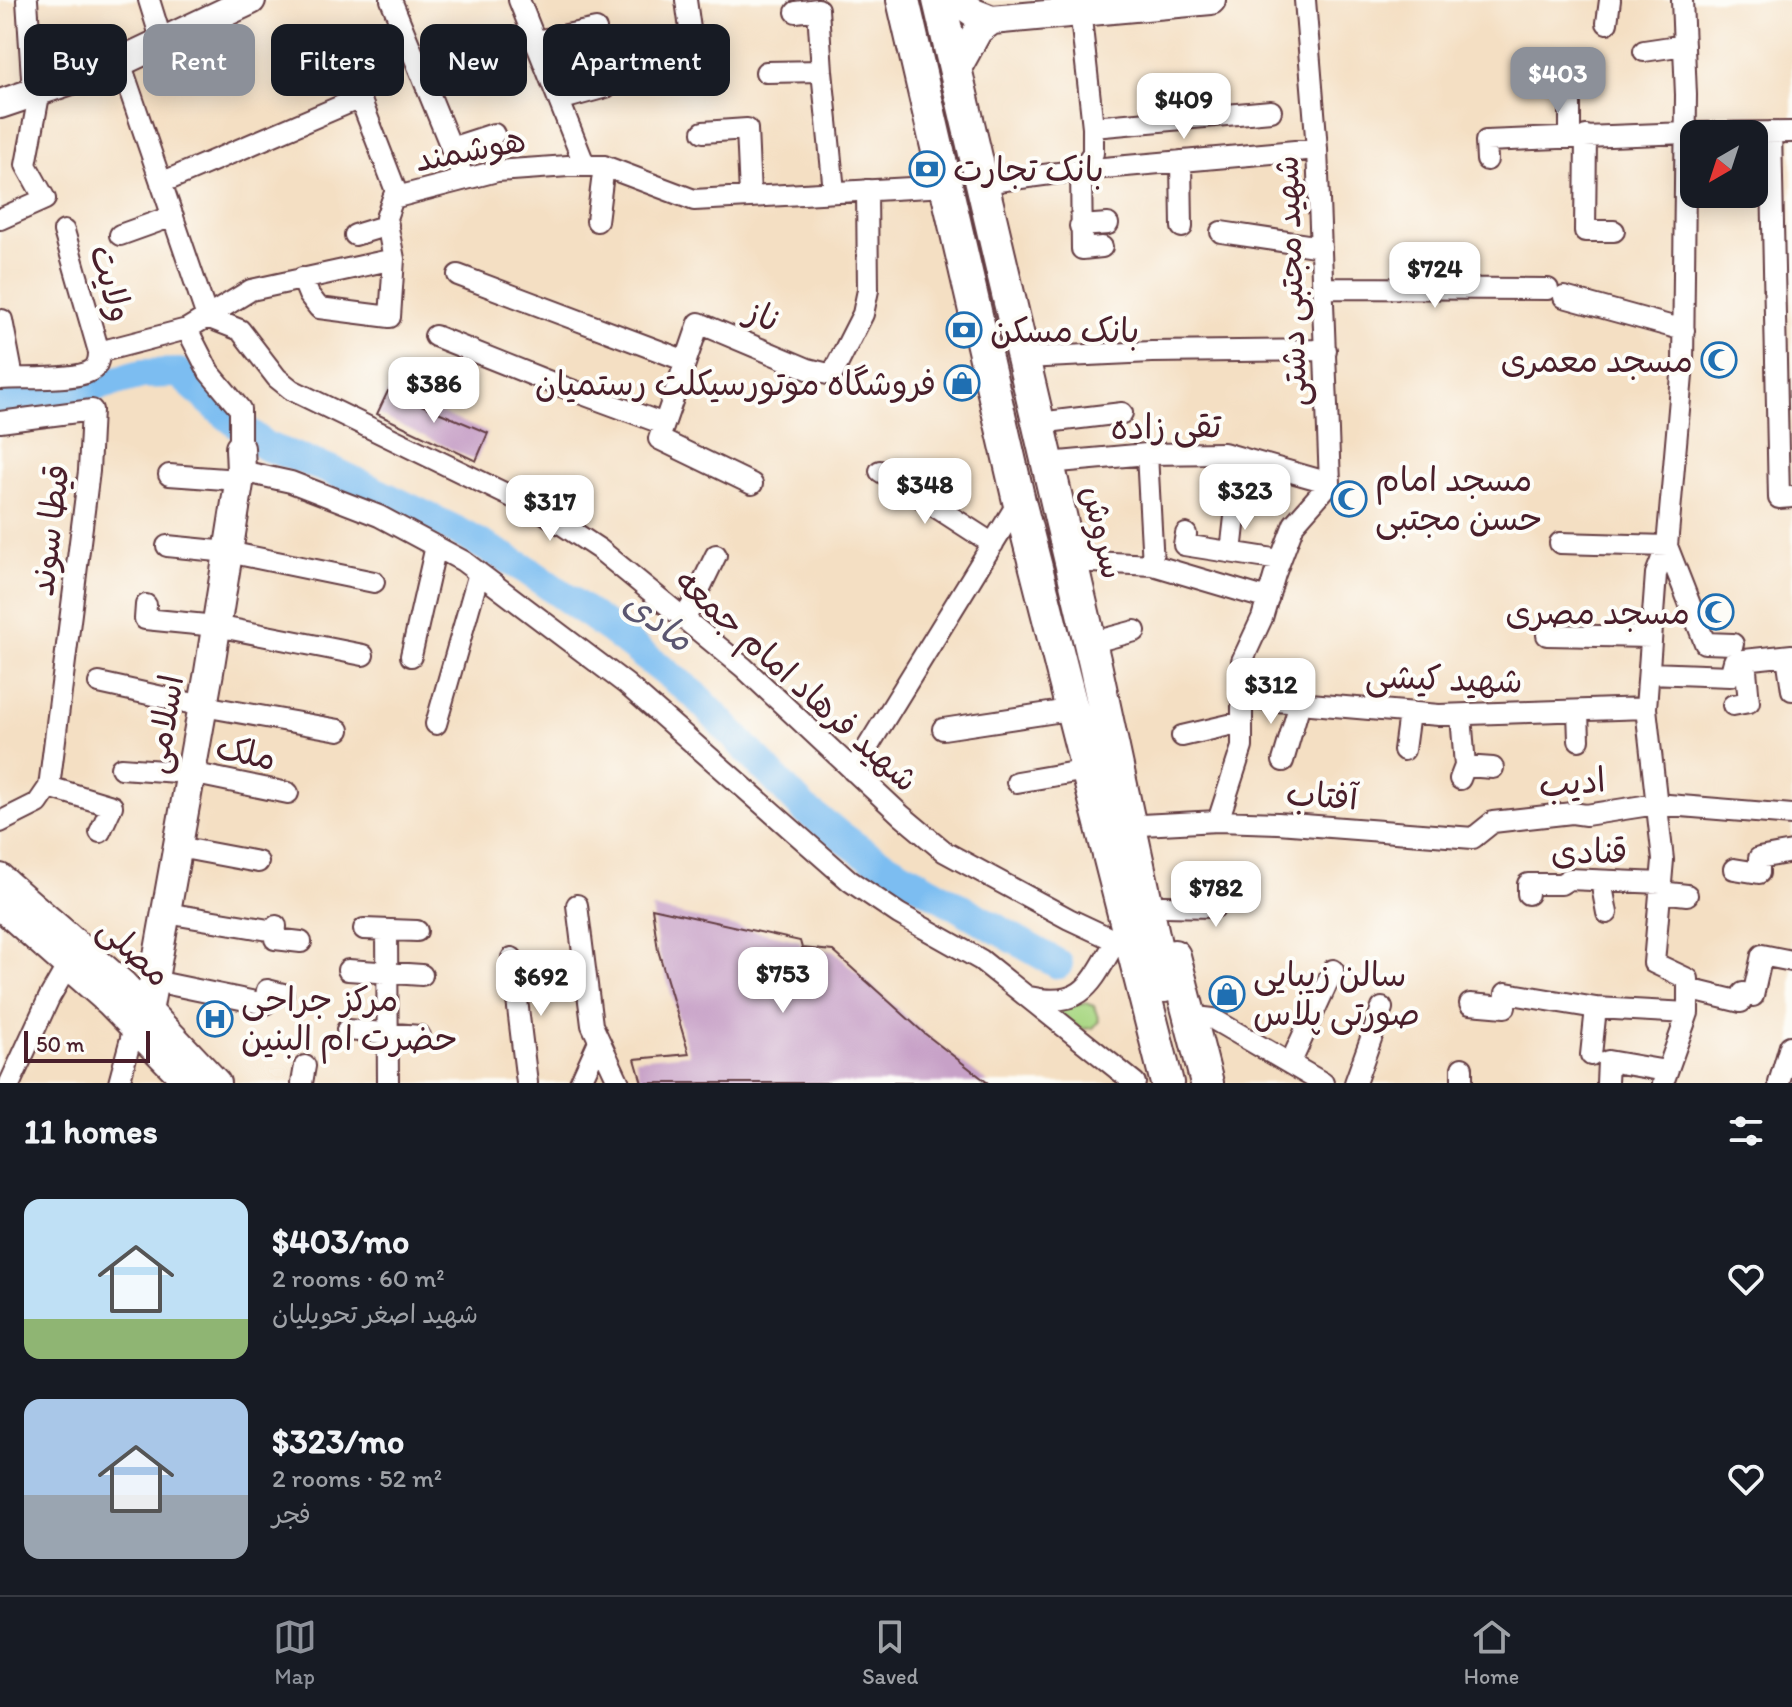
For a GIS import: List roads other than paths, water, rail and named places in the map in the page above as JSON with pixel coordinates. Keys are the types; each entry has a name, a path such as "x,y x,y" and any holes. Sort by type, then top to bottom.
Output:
{"main road":[{"path":"903,0 1061,674 1167,1083"},
{"name":"سروش","path":"939,0 1093,653 1186,1083"},
{"path":"1093,653 1207,1083"},
{"path":"1061,674 1116,941 1150,1083"}],"street":[{"path":"27,0 29,24"},
{"path":"149,0 156,24"},
{"path":"391,0 464,179"},
{"path":"519,0 559,100 594,166 597,221"},
{"path":"686,0 689,24"},
{"path":"956,0 974,13 992,20"},
{"path":"956,70 978,30 992,20 1080,6 1211,0"},
{"name":"شهید مجتبی دشتی","path":"1305,0 1317,149 1330,483"},
{"path":"1607,23 1610,0"},
{"path":"1682,0 1686,120"},
{"path":"196,24 235,3"},
{"path":"1080,6 1093,127 1093,153 1081,170 1082,249 1102,247"},
{"path":"796,12 818,9 834,191"},
{"path":"536,41 543,40"},
{"path":"1644,51 1684,45"},
{"path":"766,72 822,71"},
{"path":"127,83 207,317"},
{"path":"1570,88 1578,137 1585,231 1614,231"},
{"path":"0,104 24,95"},
{"path":"0,219 45,199 26,165 35,96"},
{"path":"559,100 573,96"},
{"path":"161,183 360,98 390,170 396,191 393,198"},
{"path":"1093,127 1271,111"},
{"path":"703,132 747,129 750,195"},
{"path":"1768,132 1792,132"},
{"path":"1771,132 1784,424 1779,498 1792,497"},
{"path":"1487,160 1486,141 1680,133"},
{"path":"451,148 494,134"},
{"path":"983,183 1081,170 1317,149"},
{"path":"1181,161 1182,227"},
{"name":"هوشمند","path":"302,278 319,308 390,317 394,259 388,207 393,198 497,171 525,167 594,166 694,200 947,186"},
{"name":"ناز","path":"664,424 699,323 808,369 832,375 863,314 868,290 867,190"},
{"path":"1607,1083 1608,1061 1665,1077 1688,1013 1688,979 1654,963 1663,860 1646,708 1656,574 1667,546 1683,364 1685,208"},
{"path":"120,235 173,216"},
{"path":"1080,226 1108,224"},
{"path":"355,235 388,225"},
{"name":"ولایت","path":"64,231 99,352"},
{"path":"1221,232 1321,247"},
{"path":"2,320 7,378 74,375 91,371 98,362 99,352 187,329 251,290 394,259"},
{"path":"458,275 686,361"},
{"path":"1323,288 1556,293 1684,330"},
{"name":"شهید فرهاد امام جمعه","path":"207,317 240,330 277,378 292,390 543,512 599,549 743,667 853,771 945,852 1116,941"},
{"path":"187,329 209,372 240,409 240,466"},
{"path":"435,336 664,424 659,439 752,484"},
{"path":"1024,358 1152,352 1326,350"},
{"name":"قیطا سوند","path":"0,422 92,410 89,471 49,787"},
{"path":"1039,423 1122,413"},
{"name":"تقی زاده","path":"1048,463 1147,454 1224,453 1330,483"},
{"path":"1147,454 1153,565"},
{"path":"169,475 240,466 379,516 463,561 626,684 850,881 899,914 981,960 1135,1083"},
{"name":"اسلامی","path":"141,1020 154,981 178,847 240,466"},
{"path":"880,471 993,544"},
{"path":"1218,821 1242,747 1242,661 1262,618 1294,524 1330,483"},
{"path":"853,771 1019,501"},
{"path":"1231,552 1235,517"},
{"path":"1186,534 1184,545 1280,560"},
{"path":"1560,543 1667,546"},
{"path":"167,546 228,552 374,582"},
{"path":"411,656 436,546"},
{"path":"1667,546 1705,643 1739,652 1790,656 1792,690"},
{"path":"685,619 716,555"},
{"path":"1071,561 1153,565 1268,599"},
{"path":"436,724 479,573"},
{"path":"146,605 145,619 216,626 363,655"},
{"path":"1093,653 1135,631"},
{"path":"1547,635 1651,637"},
{"path":"1649,673 1730,676 1739,652"},
{"path":"1733,705 1749,702 1739,652"},
{"path":"99,683 203,706 339,730"},
{"name":"شهید کیشی","path":"1241,698 1461,715 1646,708"},
{"path":"1283,761 1300,703"},
{"path":"943,729 1069,710"},
{"path":"1578,712 1579,740"},
{"path":"1404,750 1409,713"},
{"path":"1461,715 1463,773 1493,768"},
{"path":"1182,736 1242,722"},
{"name":"ملک","path":"121,768 191,773 288,793"},
{"path":"1017,782 1081,771"},
{"path":"0,822 38,803 49,787 112,806 100,832"},
{"name":"ادیب","path":"1493,822 1572,813 1586,815 1656,804 1792,815"},
{"name":"آفتاب","path":"1141,825 1218,821 1278,823 1473,838 1493,822"},
{"path":"1734,869 1759,873 1759,858 1792,852 1792,843"},
{"path":"178,847 258,862"},
{"name":"مصلی","path":"0,878 73,957"},
{"name":"قنادی","path":"1528,894 1528,884 1561,884 1569,879 1660,888 1687,895"},
{"path":"1601,881 1607,913"},
{"path":"1162,906 1215,907 1219,883"},
{"name":"مصلی","path":"0,905 73,957 122,984 141,1020 189,1083"},
{"path":"577,905 592,1025 619,1083"},
{"path":"166,913 276,925 275,939 301,942"},
{"path":"364,929 417,931"},
{"path":"387,931 388,1083"},
{"path":"1029,997 1050,1002 1073,998 1084,990 1116,941"},
{"path":"1688,989 1741,1002 1743,993 1753,996 1762,955 1792,961"},
{"path":"10,1083 73,957"},
{"path":"512,958 527,1083"},
{"path":"348,970 422,975"},
{"path":"1290,1064 1333,970"},
{"path":"154,981 265,1004 267,990 283,994"},
{"path":"1470,1004 1505,1007 1506,993 1596,1008 1688,1013"},
{"path":"1355,1083 1382,1008"},
{"path":"1591,1055 1596,1008"},
{"path":"1188,1016 1213,1019 1323,1083"},
{"path":"119,1083 141,1020"},
{"name":"مصلی","path":"141,1020 216,1083"},
{"path":"347,1030 420,1036"},
{"path":"580,1083 599,1041"},
{"path":"1779,1083 1792,1047"},
{"path":"1106,1058 1114,1083"}],"waterway":[{"name":"مادی","path":"0,399 71,393 142,374 179,373 265,446 333,471 459,532 527,570 695,695 805,810 863,852 1058,964"}],"place":[{"name":"بانک تجارت","path":"927,169"},
{"name":"بانک مسکن","path":"964,330"},
{"name":"مسجد معمری","path":"1719,360"},
{"name":"فروشگاه موتورسیکلت رستمیان","path":"962,383"},
{"name":"مسجد امام حسن مجتبی","path":"1349,499"},
{"name":"مسجد مصری","path":"1716,612"},
{"name":"سالن زیبایی صورتی پلاس","path":"1227,994"},
{"name":"مرکز جراحی حضرت ام البنین","path":"215,1019"}]}
